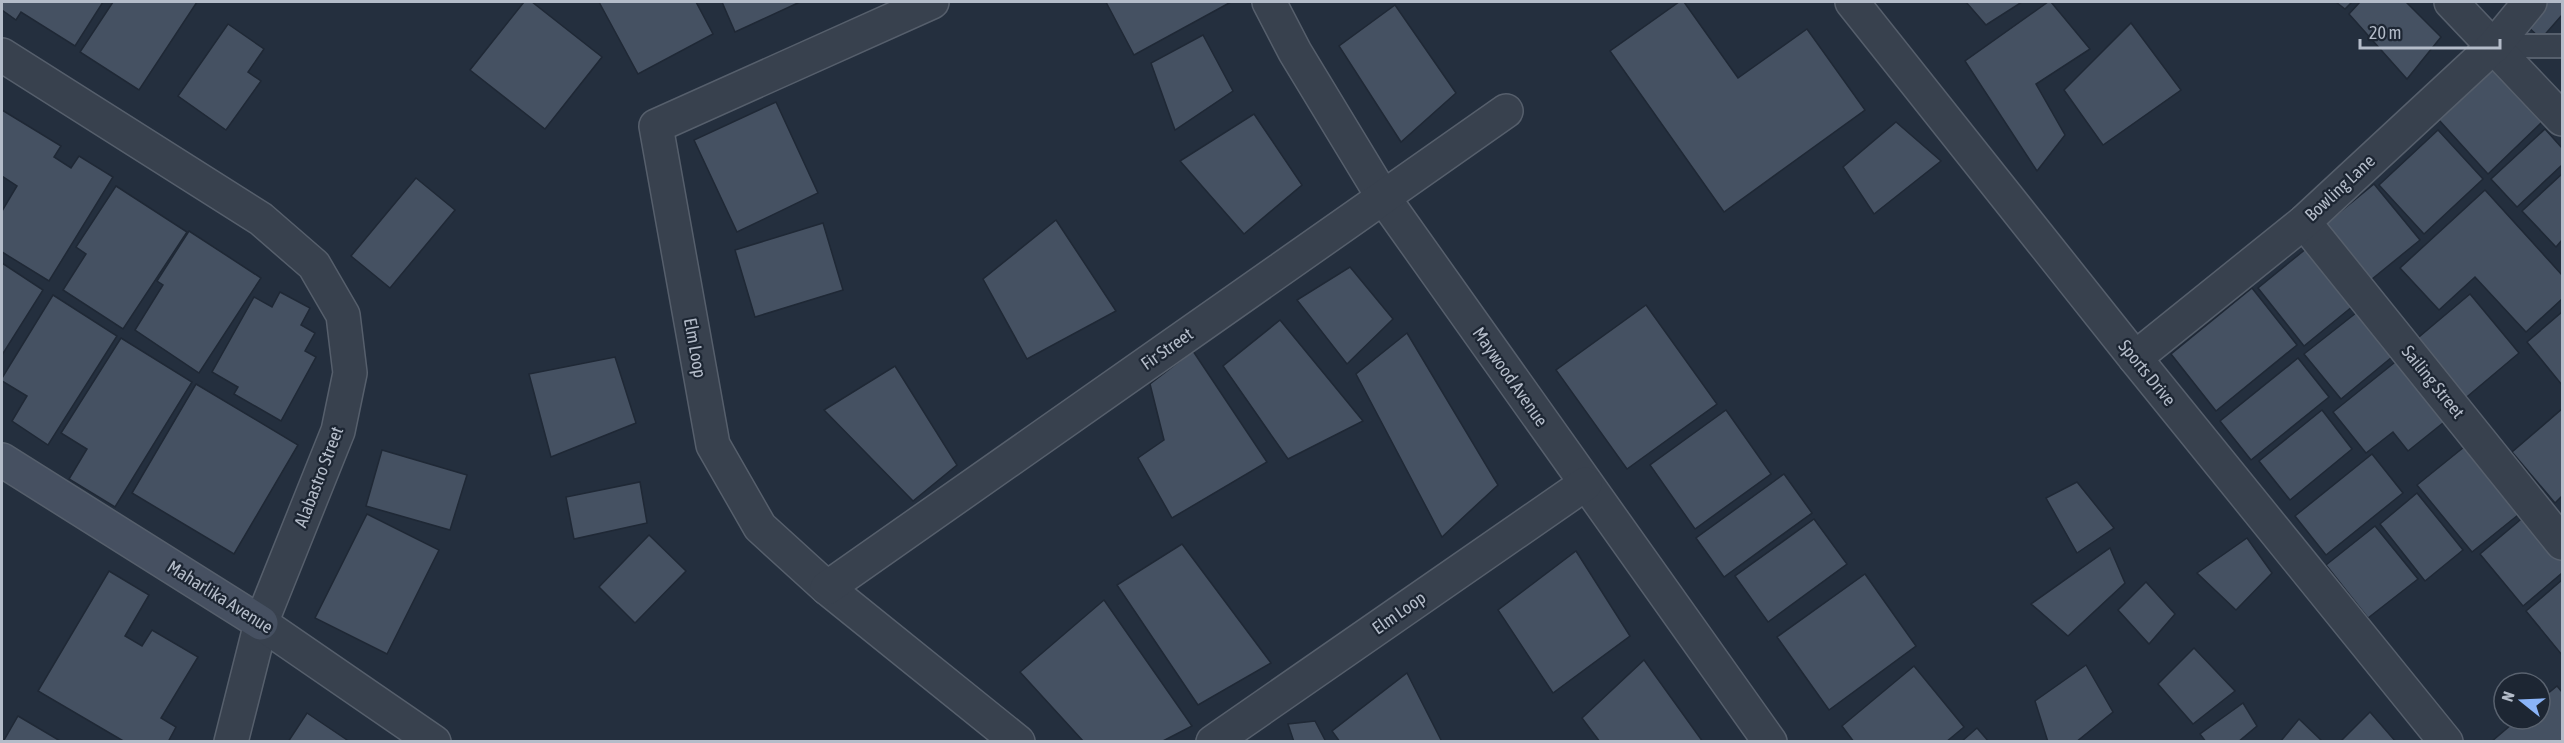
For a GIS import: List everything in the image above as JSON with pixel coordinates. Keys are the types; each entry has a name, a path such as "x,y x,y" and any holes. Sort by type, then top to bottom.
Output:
{"street":[{"name":"Elm Loop","path":"932,2 656,126 713,445 760,527 827,588 1018,741"},
{"name":"Maywood Avenue","path":"1269,2 1295,52 1383,197 1770,741"},
{"name":"Sports Drive","path":"1852,2 2135,358 2446,741"},
{"path":"2451,2 2562,119"},
{"name":"Bowling Lane","path":"2135,358 2304,222 2494,46 2530,2"},
{"name":"Alabastro Street","path":"2,55 261,219 314,265 343,315 350,373 338,431 261,622 231,741"},
{"name":"Fir Street","path":"827,588 1506,111"},
{"name":"Sailing Street","path":"2304,222 2562,543"},
{"name":"Maharlika Avenue","path":"2,460 261,622 434,741"},
{"name":"Elm Loop","path":"1213,741 1585,484"}],"lane":[{"path":"2494,46 2562,46"}],"building":[{"path":"2,2 103,2 75,46 21,12 16,20 2,10"},
{"path":"113,2 197,2 139,90 80,52"},
{"path":"524,2 532,2 602,57 545,129 470,70"},
{"path":"599,2 696,2 713,34 638,74"},
{"path":"722,2 800,2 735,32"},
{"path":"1106,2 1231,2 1134,55"},
{"path":"1679,2 1684,2 1738,78 1807,29 1865,110 1724,212 1610,51"},
{"path":"1966,2 2022,2 1986,25"},
{"path":"2051,2 2090,49 2036,84 2065,135 2037,171 1965,61"},
{"path":"2336,2 2352,2 2345,9"},
{"path":"2360,2 2406,2 2441,37 2407,79 2349,14"},
{"path":"2547,2 2562,2 2562,15 2541,39 2524,23"},
{"path":"1395,5 1456,93 1401,142 1339,46"},
{"path":"2131,23 2181,90 2103,145 2064,90"},
{"path":"228,24 264,49 248,72 261,81 226,130 178,96"},
{"path":"1203,35 1233,91 1175,130 1151,63"},
{"path":"2493,69 2542,122 2488,174 2439,120"},
{"path":"776,102 818,193 737,232 694,140"},
{"path":"2,110 61,146 54,157 71,168 79,156 113,177 49,281 2,252 2,211 17,186 2,176"},
{"path":"1254,114 1302,185 1244,234 1180,161"},
{"path":"1896,122 1941,161 1874,214 1843,167"},
{"path":"2545,129 2562,148 2562,165 2517,207 2491,179"},
{"path":"2438,130 2483,179 2424,234 2379,185"},
{"path":"2562,174 2562,240 2556,247 2522,211"},
{"path":"416,178 455,210 390,288 351,256"},
{"path":"2374,184 2420,240 2361,288 2316,232"},
{"path":"116,186 187,232 123,329 63,290 86,254 76,247"},
{"path":"2485,190 2562,275 2562,299 2526,332 2475,277 2439,310 2400,268"},
{"path":"1056,220 1116,311 1027,359 983,279"},
{"path":"823,223 843,290 755,317 735,250"},
{"path":"189,231 261,278 199,373 135,330 163,285 157,281"},
{"path":"2307,248 2353,306 2304,346 2258,288"},
{"path":"2,263 43,290 2,355"},
{"path":"1350,267 1393,319 1347,364 1297,300"},
{"path":"2252,288 2297,345 2216,411 2171,354"},
{"path":"280,292 310,308 301,325 315,333 305,351 316,357 281,421 234,394 238,387 212,372 254,297 272,307"},
{"path":"2470,294 2519,353 2462,401 2413,342"},
{"path":"53,295 117,336 48,445 12,421 27,396 2,381 2,378"},
{"path":"1646,305 1717,404 1627,469 1556,370"},
{"path":"2562,312 2562,385 2527,342"},
{"path":"2356,313 2392,357 2341,399 2304,354"},
{"path":"1280,320 1363,421 1288,459 1223,366"},
{"path":"1407,333 1498,485 1442,537 1356,374"},
{"path":"121,338 192,382 115,507 69,479 87,449 61,433"},
{"path":"1193,351 1267,462 1172,518 1138,458 1164,440 1150,384"},
{"path":"615,357 636,423 551,457 529,374"},
{"path":"2298,358 2329,397 2251,460 2220,421"},
{"path":"2399,359 2448,419 2408,451 2393,432 2366,453 2333,412"},
{"path":"895,366 957,465 913,501 824,410"},
{"path":"196,384 298,445 234,554 132,493"},
{"path":"2562,409 2562,496 2555,503 2512,452"},
{"path":"1726,410 1771,474 1695,529 1650,465"},
{"path":"2322,410 2352,449 2290,500 2259,461"},
{"path":"2469,443 2523,511 2472,552 2417,485"},
{"path":"382,450 467,475 450,530 366,506"},
{"path":"2372,454 2403,493 2326,555 2295,516"},
{"path":"1784,474 1812,513 1724,577 1696,538"},
{"path":"640,482 647,523 574,539 566,497"},
{"path":"2077,482 2114,528 2077,553 2046,498"},
{"path":"2417,493 2463,550 2425,581 2380,524"},
{"path":"367,514 439,550 387,654 315,618"},
{"path":"2526,515 2562,558 2562,573 2523,606 2480,554"},
{"path":"1814,519 1847,564 1768,622 1735,576"},
{"path":"2375,526 2418,579 2368,618 2326,565"},
{"path":"649,535 686,571 635,623 599,587"},
{"path":"2247,538 2272,573 2236,610 2197,573"},
{"path":"1182,544 1271,663 1198,705 1117,585"},
{"path":"2110,548 2125,583 2068,636 2031,604"},
{"path":"1576,551 1630,636 1553,693 1498,610"},
{"path":"109,571 149,595 125,636 142,646 152,630 198,657 161,718 176,727 168,742 125,742 38,691"},
{"path":"1865,574 1916,646 1829,710 1777,637"},
{"path":"2562,580 2562,655 2526,611"},
{"path":"2146,582 2175,614 2149,644 2118,610"},
{"path":"1104,600 1192,726 1161,742 1084,742 1020,672"},
{"path":"2194,648 2235,691 2193,724 2158,684"},
{"path":"1644,660 1703,742 1600,742 1582,718"},
{"path":"2086,665 2113,712 2076,742 2048,742 2035,701"},
{"path":"1914,666 1964,727 1946,742 1854,742 1842,726"},
{"path":"1407,673 1442,742 1340,742 1332,731"},
{"path":"2557,686 2562,692 2562,742 2491,742 2504,731 2552,731 2552,690"},
{"path":"2243,703 2257,726 2238,742 2206,742 2200,734"},
{"path":"2370,712 2396,742 2340,742"},
{"path":"307,713 350,742 288,742"},
{"path":"18,716 62,742 3,742"},
{"path":"2299,719 2323,742 2280,742"},
{"path":"1315,721 1326,742 1294,742 1288,724"},
{"path":"1977,728 1989,742 1961,742"}]}
